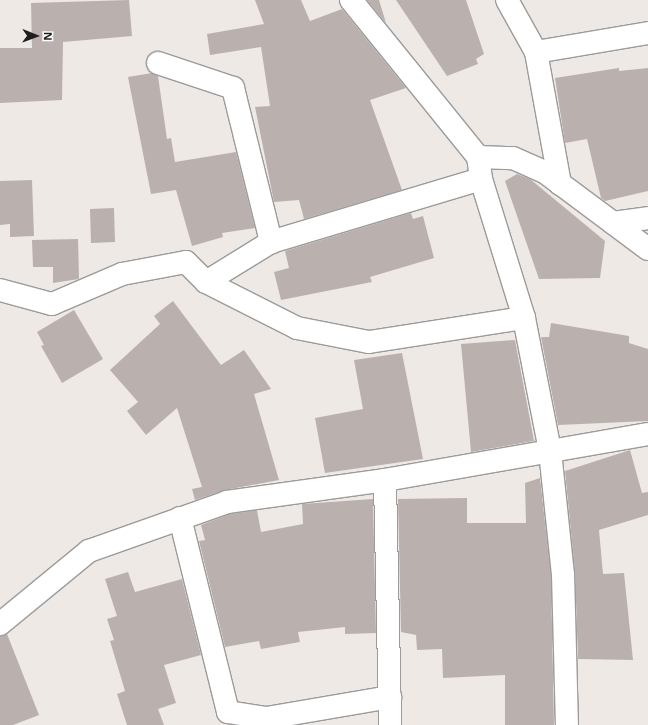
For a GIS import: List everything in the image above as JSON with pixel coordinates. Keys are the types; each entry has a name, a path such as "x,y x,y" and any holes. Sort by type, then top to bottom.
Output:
{"street":[{"path":"351,0 478,157 481,179 524,318 550,451 563,574 567,725"},
{"path":"507,0 536,52 560,184"},
{"path":"536,52 648,34"},
{"path":"158,63 233,88 271,242"},
{"path":"478,157 513,158 546,173 648,249"},
{"path":"206,282 271,242 481,179"},
{"path":"613,223 648,218"},
{"path":"0,290 52,304 122,274 186,262 206,282 297,328 370,342 524,318"},
{"path":"0,624 89,551 227,502 385,480 648,434"},
{"path":"385,480 390,725"},
{"path":"180,518 228,712 267,718 390,697"}],"building":[{"path":"129,0 132,36 63,42 62,100 0,103 0,48 32,48 31,3"},
{"path":"255,0 301,0 310,21 342,9 406,88 370,100 402,190 304,219 299,200 274,202 255,107 270,106 261,47 210,55 207,34 264,24"},
{"path":"367,0 379,0 386,23"},
{"path":"396,0 466,0 484,54 476,59 478,64 447,76"},
{"path":"619,68 619,71 648,68 648,191 605,201 601,198 587,139 565,143 555,78"},
{"path":"152,73 158,76 167,139 171,138 175,162 236,152 255,228 222,233 223,237 192,246 176,190 151,194 128,77"},
{"path":"517,174 530,179 605,241 600,278 539,279 505,181"},
{"path":"32,180 34,236 10,237 10,224 0,225 0,181"},
{"path":"114,208 115,242 91,243 90,209"},
{"path":"411,213 413,219 423,216 434,258 370,277 372,282 281,300 274,272 289,268 285,251"},
{"path":"78,239 79,279 53,283 53,267 33,267 32,240"},
{"path":"173,301 221,365 244,350 271,389 254,394 279,480 225,490 195,500 192,489 202,487 177,408 146,435 127,411 138,402 110,370 160,324 154,316"},
{"path":"74,310 103,359 62,383 41,346 44,345 37,332"},
{"path":"551,323 629,336 629,343 648,349 648,421 558,425 541,337 549,337"},
{"path":"515,340 534,441 471,452 461,344"},
{"path":"402,353 423,459 325,473 315,418 363,409 354,360"},
{"path":"630,450 642,493 648,492 648,515 599,530 603,574 624,573 633,660 578,659 575,573 565,471"},
{"path":"540,478 551,575 554,725 505,725 505,675 443,678 442,649 417,650 416,635 401,632 398,499 467,498 467,523 526,523 525,483"},
{"path":"373,499 376,633 345,634 345,627 298,632 300,642 261,649 259,641 225,647 199,541 205,540 201,525 230,514 257,510 261,532 303,524 302,504"},
{"path":"128,572 135,592 182,579 201,655 164,665 176,703 158,709 164,725 127,725 117,694 125,691 110,641 114,640 107,619 117,616 105,579"},
{"path":"7,634 39,715 13,725 0,725 0,636"}]}
